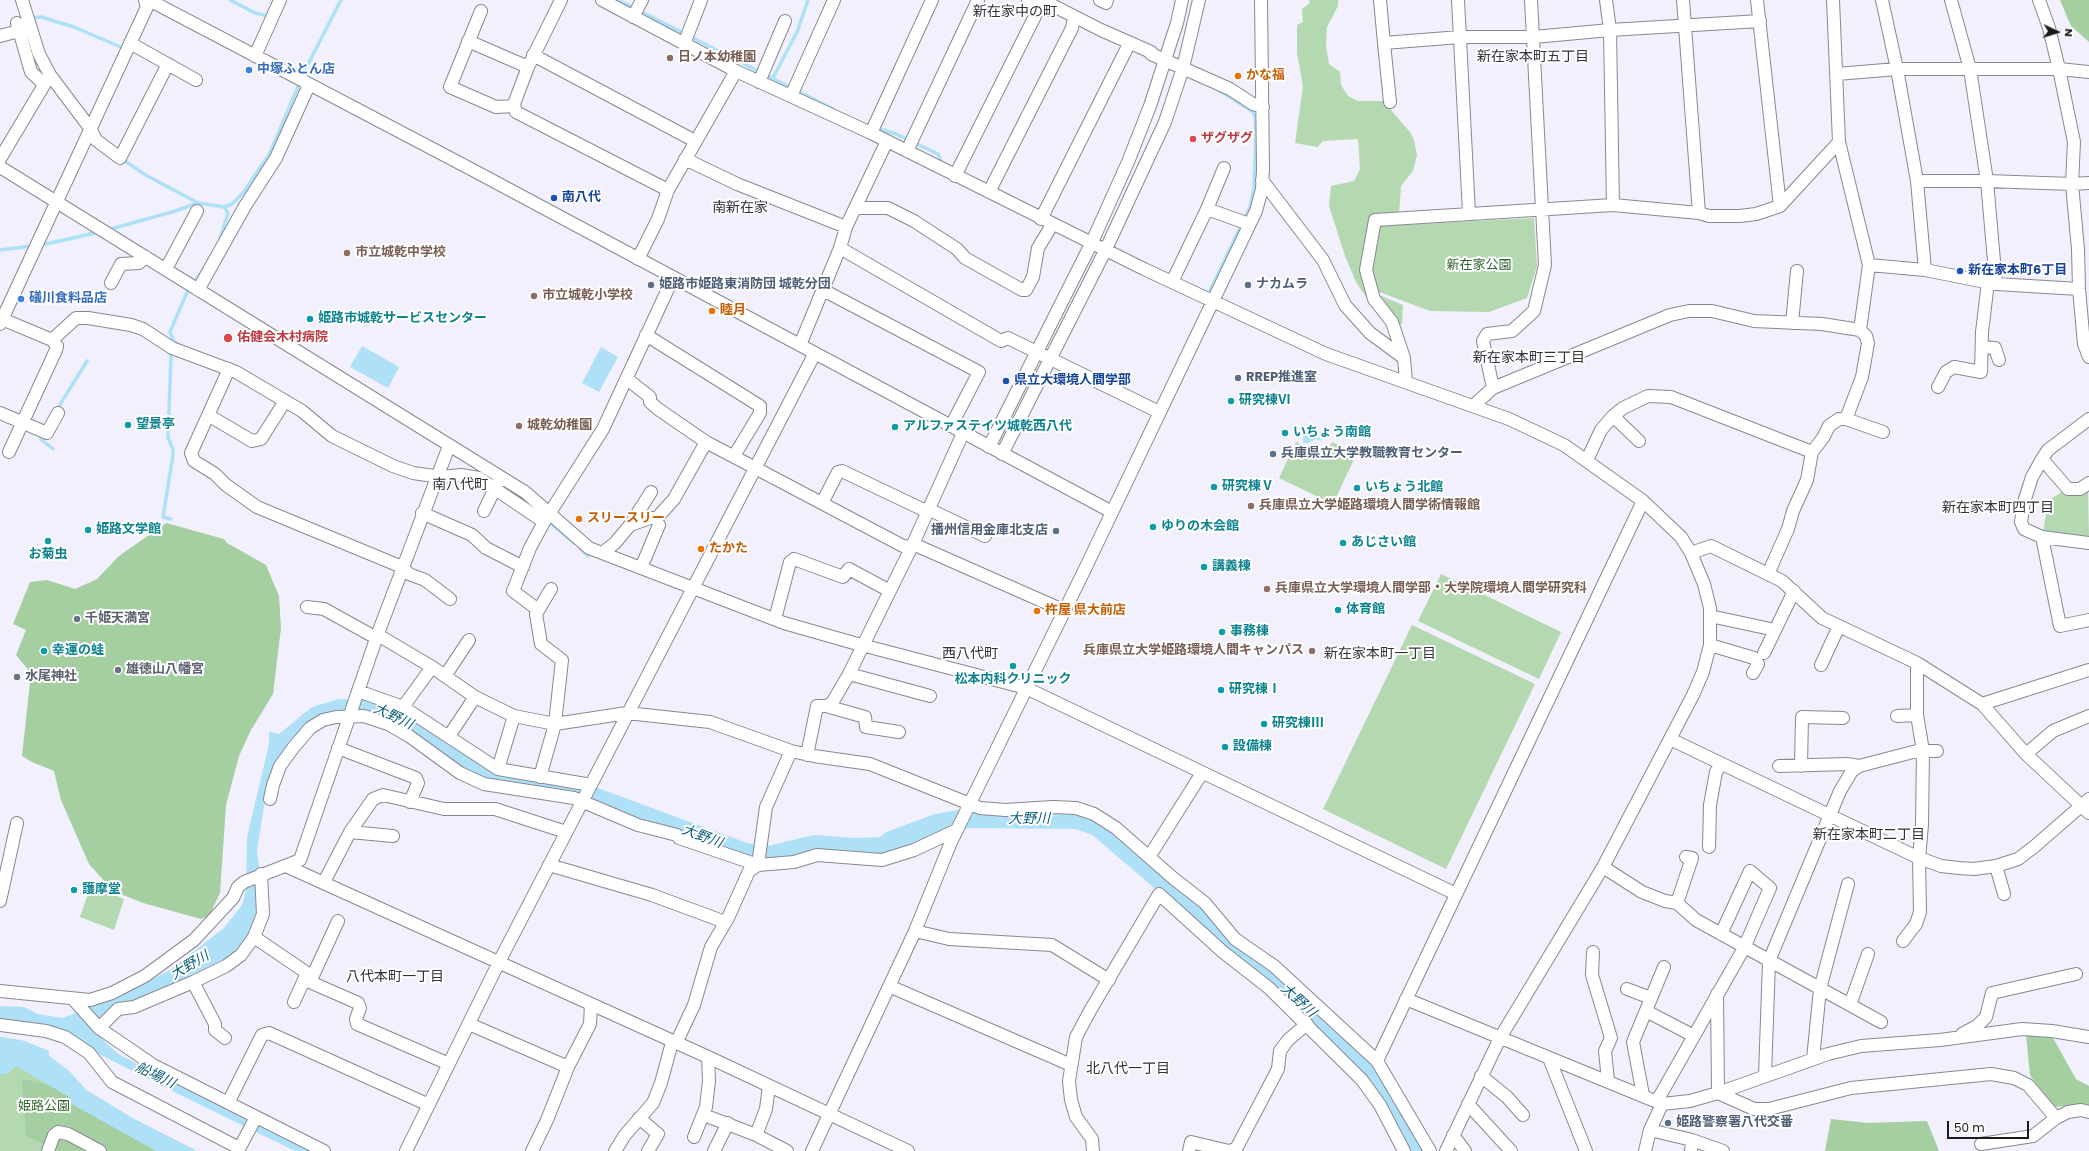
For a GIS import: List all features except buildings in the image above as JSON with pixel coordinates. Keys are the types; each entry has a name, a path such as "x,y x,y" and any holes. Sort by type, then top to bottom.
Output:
{"street":[{"path":"0,159 47,80 22,0"},
{"path":"9,452 57,346 52,340 1,322 147,7 145,0"},
{"path":"149,0 1112,512"},
{"path":"255,56 280,0"},
{"path":"561,0 528,67 514,106 516,112 668,190"},
{"path":"602,0 637,9 686,38 736,71 761,76 793,93 873,128 887,141 909,145 955,176 1052,225 1092,242 1172,282 1326,354 1509,418 1564,445 1643,501 1681,537 1691,553 1704,584 1710,616 1710,645 1703,672 1693,695 1603,867 1500,1038 1446,1151"},
{"path":"686,38 701,0"},
{"path":"793,93 834,0"},
{"path":"873,128 932,0"},
{"path":"909,145 978,0"},
{"path":"1028,0 1041,3 1151,52 1151,54 1230,89 1253,104 1263,107"},
{"path":"1100,0 1106,3 1107,0"},
{"path":"989,447 1035,352 1092,242 1128,162 1165,60 1177,23 1182,0"},
{"path":"1002,454 1106,249 1165,122 1183,68 1199,0"},
{"path":"812,1151 915,931 951,842 1065,611 1159,412 1214,301 1260,200 1262,180 1263,107 1261,0"},
{"path":"1380,0 1390,102"},
{"path":"1458,0 1469,213"},
{"path":"1493,388 1483,341 1487,334 1512,331 1534,311 1545,265 1531,0"},
{"path":"1606,0 1610,30 1613,204"},
{"path":"1683,0 1699,213"},
{"path":"1757,0 1780,206"},
{"path":"1833,0 1839,142 1869,265 1860,330"},
{"path":"1882,0 1897,69 1917,181 1925,270"},
{"path":"1938,387 1946,372 1954,367 1981,372 1982,332 1992,283 1987,181 1970,69 1951,0"},
{"path":"2039,0 2049,28 2074,142 2072,184 2078,249 2079,289 2084,344 2089,357"},
{"path":"955,176 1041,3"},
{"path":"1041,3 1072,23 1149,57 1151,54"},
{"path":"481,11 450,87 496,107 514,106"},
{"path":"761,76 785,21"},
{"path":"1384,43 1460,37 1534,37 1610,30 1760,21"},
{"path":"989,192 1072,28 1072,23"},
{"path":"0,36 18,27 31,72 47,80 90,128 96,140 120,158 168,64"},
{"path":"468,41 528,67"},
{"path":"130,43 196,80"},
{"path":"1041,219 1127,48"},
{"path":"533,55 695,141"},
{"path":"1837,74 1897,69 2059,69 2089,72"},
{"path":"638,259 659,218 668,190 736,71"},
{"path":"194,287 276,158 304,82"},
{"path":"800,345 840,248 846,227 856,208 861,192 887,141"},
{"path":"1406,382 1404,358 1392,322 1374,299 1366,270 1375,220 1613,204 1699,213 1709,216 1740,216 1756,214 1780,206 1839,142"},
{"path":"685,159 736,184 846,227"},
{"path":"0,167 311,358 448,446 498,482 525,492 547,518 589,548 775,619 864,646 1026,688 1456,894"},
{"path":"1172,282 1207,209 1224,168"},
{"path":"1262,180 1323,260 1344,305 1370,334 1404,358"},
{"path":"1917,181 2089,183"},
{"path":"856,208 888,208 914,221 957,248 965,258 1022,290 1026,290 1032,277 1038,248 1052,225"},
{"path":"1207,209 1250,224"},
{"path":"166,269 196,211"},
{"path":"840,248 1001,341 1008,338 1159,412"},
{"path":"111,283 120,264 139,263 146,257"},
{"path":"1869,265 1925,270 1992,283 2079,289"},
{"path":"1792,323 1797,271"},
{"path":"537,609 513,591 530,548 547,518 603,430 673,278"},
{"path":"823,290 979,372 951,426"},
{"path":"1473,406 1493,388 1670,315 1689,311 1712,311 1754,321 1822,324 1860,330 1866,336 1868,343 1862,377 1846,419"},
{"path":"52,340 72,321 83,318 131,325 143,329 173,348 229,369 302,411 332,436 393,466 413,473 472,476 485,481 498,482"},
{"path":"646,335 760,406 760,413 734,456"},
{"path":"1982,347 1994,348 1999,360"},
{"path":"407,1151 499,962 591,785 626,713 815,353"},
{"path":"229,369 191,453 194,461 215,474 226,485 257,507 282,519 402,567 409,574 425,580 450,599"},
{"path":"627,379 650,397 650,402 658,409 706,442 756,467 903,546 912,545 1065,611"},
{"path":"1587,460 1601,430 1613,416 1623,408 1648,396 1671,397 1812,452"},
{"path":"208,415 252,441 260,439 284,401"},
{"path":"0,413 45,432 58,413"},
{"path":"1613,416 1639,441"},
{"path":"1768,574 1788,529 1792,511 1808,480 1812,452 1823,438 1829,426 1839,419 1846,419 1883,432"},
{"path":"2089,420 2048,450 2032,477 2024,502 2021,522 2024,529 2042,537 2089,543"},
{"path":"826,706 832,703 864,646 963,433"},
{"path":"630,525 650,518 657,518 674,499 706,442"},
{"path":"0,991 90,1000 112,993 145,976 194,940 233,898 238,887 261,874 300,860 377,636 448,446"},
{"path":"2042,459 2068,489 2080,489 2089,483"},
{"path":"822,503 838,472 842,471 985,536"},
{"path":"484,511 498,482"},
{"path":"602,553 615,543 630,525 651,492"},
{"path":"1378,1061 1406,999 1643,501"},
{"path":"422,513 472,535 486,548 523,567"},
{"path":"640,568 659,525"},
{"path":"2042,537 2060,626 2089,620"},
{"path":"1670,739 1828,816 1919,858 1941,866 1974,869 1996,866 2018,859 2086,806 2026,754 1982,704 1917,663 1822,618 1782,581 1711,546 1691,553"},
{"path":"775,619 790,562 794,559 843,577 849,569 890,591"},
{"path":"540,777 555,724 562,660 541,644 537,609 551,589"},
{"path":"1764,653 1794,591"},
{"path":"307,607 324,609 371,635 377,636 432,667 475,697 514,716 555,724 626,713 710,722 791,751 807,755 870,764 960,799 969,807 1005,810 1053,807 1068,808 1094,814 1116,828 1205,903 1235,939 1274,966 1378,1061 1430,1151"},
{"path":"1710,616 1775,630"},
{"path":"1821,665 1840,626"},
{"path":"445,676 469,640"},
{"path":"1710,645 1754,658 1758,664 1754,673"},
{"path":"1903,941 1916,924 1920,912 1919,858 1922,825 1923,751 1917,716 1917,663"},
{"path":"404,707 432,667"},
{"path":"1982,704 2089,670"},
{"path":"849,674 930,696"},
{"path":"358,691 404,707 498,769 591,785"},
{"path":"449,736 475,697"},
{"path":"807,755 817,706 826,706 865,717 866,727 899,732"},
{"path":"270,799 280,766 305,732 322,720 336,717 364,716 388,724 409,736 460,772 484,784 561,796 581,802 638,825 677,836 701,846 758,865 775,865 803,860 818,855 882,860 914,850 957,830"},
{"path":"498,769 514,716"},
{"path":"1897,716 1917,716"},
{"path":"2026,754 2053,732 2089,716"},
{"path":"1801,766 1802,717 1843,718"},
{"path":"338,748 416,778 418,783 410,802"},
{"path":"615,1151 639,1118 653,1103 661,1084 672,1046 694,1005 711,947 725,922 749,871 758,865 762,845 766,807 791,751"},
{"path":"1765,1076 1768,961 1828,816 1840,791 1852,771 1859,766 1917,751 1937,751"},
{"path":"1709,847 1710,805 1716,772 1721,764"},
{"path":"1779,766 1847,764 1859,766"},
{"path":"1149,857 1202,773"},
{"path":"324,882 350,832 373,799 383,795 398,797 410,802 452,810 495,809 566,832"},
{"path":"0,901 5,860 17,824"},
{"path":"350,832 393,836"},
{"path":"1677,903 1692,858 1686,857"},
{"path":"549,865 652,895 725,922"},
{"path":"286,866 708,1057 908,1151"},
{"path":"1996,866 2004,894"},
{"path":"1603,867 1642,892 1665,901 1677,903 1696,920 1744,948 1881,1022"},
{"path":"1645,1151 1650,1130 1660,1102 1694,1036 1744,948 1770,888 1750,871 1721,934"},
{"path":"99,1028 118,1009 134,1007 193,982 226,966 241,955 254,937 264,908 261,874"},
{"path":"1813,1059 1826,946 1834,913 1848,884"},
{"path":"1093,1151 1092,1139 1076,1118 1071,1100 1069,1081 1076,1038 1159,894 1223,952 1269,988 1362,1080 1380,1105 1404,1151"},
{"path":"294,1002 338,921"},
{"path":"915,931 949,939 1052,945 1109,980"},
{"path":"254,937 308,977 358,1003 360,1008 356,1019 358,1024 449,1064"},
{"path":"1593,952 1592,975 1611,1038 1605,1051 1608,1081"},
{"path":"1850,1005 1868,954"},
{"path":"1643,1095 1633,1042 1664,967"},
{"path":"1954,1038 1977,1026 1986,1017 1992,993 2076,974"},
{"path":"193,982 215,1024 215,1030 226,1038"},
{"path":"889,986 1071,1065"},
{"path":"1627,989 1651,998"},
{"path":"1717,994 1718,1093"},
{"path":"73,999 99,1028 153,1065 324,1151"},
{"path":"1406,999 1660,1102 1690,1101 1718,1093 1813,1059 1861,1046 1954,1038 2022,1029 2052,1031 2089,1037"},
{"path":"532,1151 547,1120 568,1067 590,1024 592,1004"},
{"path":"1646,1011 1694,1036"},
{"path":"469,1024 568,1067"},
{"path":"1189,1151 1191,1142 1228,1150 1236,1149 1278,1069 1280,1051 1288,1040 1307,1024"},
{"path":"0,1025 46,1030 66,1038 89,1053 112,1082 238,1149 256,1118"},
{"path":"228,1103 262,1035 269,1033 429,1105"},
{"path":"694,1137 704,1115 709,1094 708,1057"},
{"path":"1549,1058 1586,1151"},
{"path":"1718,1093 1754,1109 1769,1109 1851,1088 1992,1074 2014,1078 2028,1085 2056,1118"},
{"path":"1481,1076 1507,1096 1523,1115"},
{"path":"756,1135 766,1108 769,1086"},
{"path":"1468,1104 1512,1151"},
{"path":"1981,1144 2033,1136 2056,1118 2068,1112 2081,1110 2089,1112"},
{"path":"704,1115 756,1135 782,1150"},
{"path":"639,1118 658,1134 648,1151"},
{"path":"714,1151 728,1123"},
{"path":"1650,1130 1691,1146 1723,1151"},
{"path":"48,1151 54,1134 58,1132 68,1134 100,1151"},
{"path":"1453,1135 1465,1151"}],"green space":[{"name":"新在家公園","path":"1309,0 1338,0 1338,6 1327,27 1326,46 1329,64 1340,72 1341,85 1348,96 1358,101 1383,101 1410,132 1414,140 1417,155 1413,171 1401,186 1399,215 1379,226 1534,218 1537,266 1527,298 1489,312 1430,311 1377,291 1379,295 1403,305 1402,324 1386,325 1356,282 1345,256 1329,206 1331,186 1354,181 1360,169 1358,139 1323,141 1317,147 1295,143 1303,86 1297,53 1297,25 1303,22 1302,9 1310,3"},
{"path":"2060,0 2089,0 2089,42 2071,26"},
{"path":"1296,442 1325,456 1332,442 1357,453 1333,504 1279,478"},
{"path":"2088,489 2089,538 2043,531 2049,500 2065,490"},
{"path":"166,523 224,539 227,543 266,565 279,596 281,628 273,694 251,730 239,756 226,805 220,893 209,916 201,919 143,903 113,891 89,864 61,800 54,771 22,756 31,673 16,655 26,630 13,624 30,582 47,580 75,589 97,579 119,556"},
{"path":"1441,574 1561,632 1539,679 1418,621"},
{"path":"1412,625 1535,684 1446,869 1323,809"},
{"path":"91,885 124,899 114,930 80,917"},
{"path":"2026,1035 2053,1038 2076,1079 2089,1086 2089,1107 2081,1105 2052,1107 2030,1075"},
{"name":"姫路公園","path":"0,1037 24,1041 49,1051 49,1056 69,1071 86,1090 134,1119 197,1151 0,1151"},
{"path":"22,1079 77,1091 192,1151 58,1151 26,1136"},
{"path":"1831,1119 1868,1123 1927,1121 1939,1151 1825,1151"}],"water":[{"path":"362,346 399,367 388,388 350,367"},
{"path":"601,347 618,357 599,392 582,383"},
{"path":"1307,434 1312,437 1316,435 1323,441 1315,439 1309,443 1303,443 1303,435"},
{"name":"船場川","path":"339,699 368,700 402,713 446,743 445,753 397,722 364,711 335,711 321,717 267,788 257,850 259,866 259,916 242,946 226,958 151,994 93,1028 107,1044 120,1055 176,1084 316,1151 295,1151 97,1053 75,1038 0,1023 0,1006 24,1007 38,1014 63,1018 133,989 170,970 224,928 242,905 246,891 247,837 269,744 269,732 279,734 312,707"},
{"path":"0,1037 24,1041 49,1051 49,1056 69,1071 86,1090 134,1119 197,1151 156,1151 70,1103 71,1098 16,1066 7,1074 0,1074"}],"waterway":[{"path":"230,0 255,13 269,16"},
{"path":"107,230 172,212 198,203 224,207 232,204 243,193 270,153 305,70 341,0"},
{"path":"618,0 833,109"},
{"path":"773,78 797,32 808,0"},
{"path":"30,18 41,17 74,27 123,48"},
{"path":"1208,295 1250,207 1254,187 1256,137 1255,116 1252,111 1217,89"},
{"path":"874,130 884,130 896,134 938,154 942,163 944,164"},
{"path":"122,159 144,174 198,203"},
{"path":"220,239 228,213 224,207"},
{"path":"38,246 99,232"},
{"path":"0,250 32,246"},
{"path":"178,345 173,340 170,332 188,290 205,267"},
{"path":"171,519 163,517 173,455 173,450 168,437 172,351"},
{"path":"56,411 87,361"},
{"path":"44,434 41,439 53,449"},
{"path":"548,521 574,543"},
{"path":"579,547 588,556"},
{"name":"大野川","path":"423,732 477,771 495,779 536,783 582,793 745,853 769,856 815,845 853,848 883,847 891,841 936,824 969,818 1077,819 1097,826 1165,884 1228,943 1304,1003 1383,1091 1418,1151"}],"place":[{"name":"日ノ本幼稚園","path":"670,58"},
{"name":"中塚ふとん店","path":"249,70"},
{"name":"かな福","path":"1238,76"},
{"name":"ザグザグ","path":"1193,139"},
{"name":"南八代","path":"554,198"},
{"name":"市立城乾中学校","path":"347,253"},
{"name":"新在家本町6丁目","path":"1960,271"},
{"name":"姫路市姫路東消防団 城乾分団","path":"651,285"},
{"name":"ナカムラ","path":"1248,285"},
{"name":"市立城乾小学校","path":"534,296"},
{"name":"礒川食料品店","path":"21,299"},
{"name":"睦月","path":"712,311"},
{"name":"姫路市城乾サービスセンター","path":"310,319"},
{"name":"佑健会木村病院","path":"228,338"},
{"name":"RREP推進室","path":"1238,378"},
{"name":"県立大環境人間学部","path":"1006,381"},
{"name":"研究棟Ⅵ","path":"1231,401"},
{"name":"望景亭","path":"128,425"},
{"name":"城乾幼稚園","path":"519,426"},
{"name":"アルファステイツ城乾西八代","path":"895,427"},
{"name":"いちょう南館","path":"1285,433"},
{"name":"兵庫県立大学教職教育センター","path":"1273,454"},
{"name":"研究棟Ⅴ","path":"1214,487"},
{"name":"いちょう北館","path":"1357,488"},
{"name":"兵庫県立大学姫路環境人間学術情報館","path":"1251,506"},
{"name":"スリースリー","path":"579,519"},
{"name":"ゆりの木会館","path":"1153,527"},
{"name":"姫路文学館","path":"88,530"},
{"name":"播州信用金庫北支店","path":"1056,531"},
{"name":"お菊虫","path":"48,541"},
{"name":"あじさい館","path":"1343,543"},
{"name":"たかた","path":"701,549"},
{"name":"講義棟","path":"1204,567"},
{"name":"兵庫県立大学環境人間学部・大学院環境人間学研究科","path":"1267,589"},
{"name":"体育館","path":"1338,610"},
{"name":"杵屋 県大前店","path":"1037,611"},
{"name":"千姫天満宮","path":"77,619"},
{"name":"事務棟","path":"1222,632"},
{"name":"幸運の蛙","path":"44,651"},
{"name":"兵庫県立大学姫路環境人間キャンパス","path":"1312,651"},
{"name":"松本内科クリニック","path":"1013,666"},
{"name":"雄徳山八幡宮","path":"118,670"},
{"name":"水尾神社","path":"17,677"},
{"name":"研究棟Ⅰ","path":"1221,690"},
{"name":"研究棟Ⅲ","path":"1264,724"},
{"name":"設備棟","path":"1225,747"},
{"name":"護摩堂","path":"74,890"},
{"name":"姫路警察署八代交番","path":"1668,1123"}],"district":[{"name":"新在家中の町","path":"1015,12"},
{"name":"新在家本町五丁目","path":"1533,57"},
{"name":"南新在家","path":"740,208"},
{"name":"新在家本町三丁目","path":"1529,358"},
{"name":"南八代町","path":"460,485"},
{"name":"新在家本町四丁目","path":"1998,508"},
{"name":"西八代町","path":"970,654"},
{"name":"新在家本町一丁目","path":"1380,654"},
{"name":"新在家本町二丁目","path":"1869,835"},
{"name":"八代本町一丁目","path":"395,977"},
{"name":"北八代一丁目","path":"1128,1069"}]}
